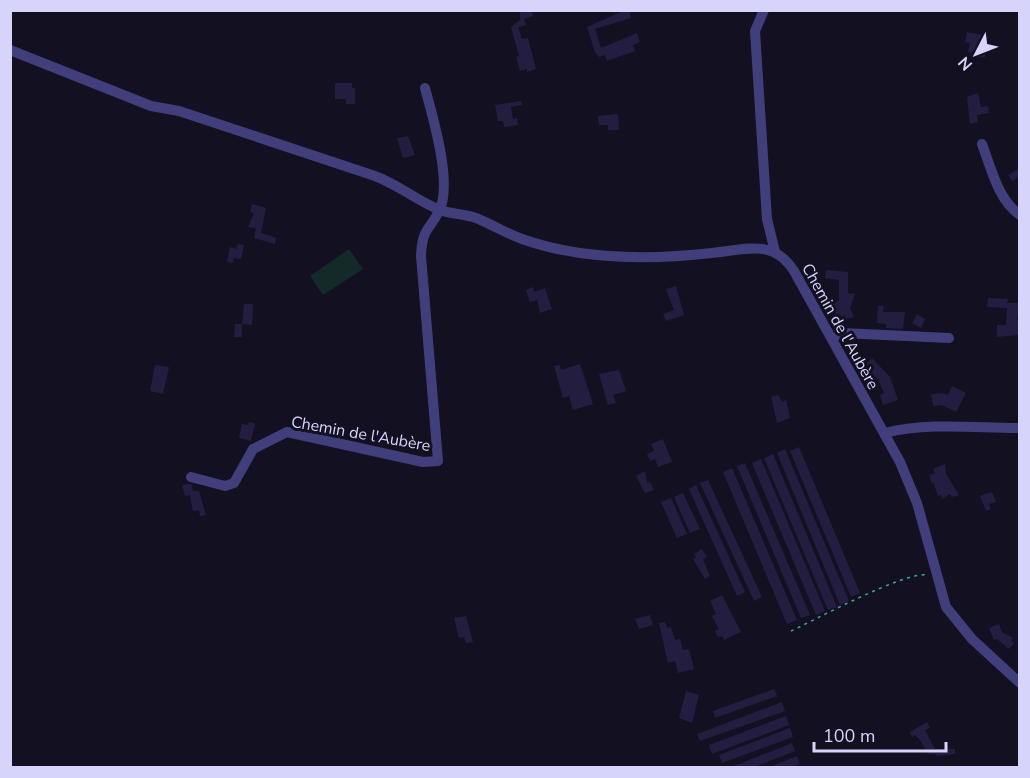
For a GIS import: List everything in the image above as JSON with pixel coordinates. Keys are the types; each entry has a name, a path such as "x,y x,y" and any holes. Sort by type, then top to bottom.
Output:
{"street":[{"path":"10,50 151,106 179,111 395,183 440,210 476,218 522,239 575,252 673,256 759,248 775,252 767,219 755,31 764,10"},
{"path":"425,88 436,128 443,170 440,210"},
{"path":"982,144 1001,193 1012,210 1020,215"},
{"name":"Chemin de l'Aubère","path":"191,477 225,486 234,483 253,449 287,432 423,462 438,461 421,239 440,210"},
{"name":"Chemin de l'Aubère","path":"775,252 788,263 885,433 917,503 940,594 952,618 1020,683"},
{"path":"832,338 842,333 949,338"},
{"path":"885,433 908,427 1020,428"}],"path":[{"path":"791,631 908,578 924,573 936,578"}],"green space":[{"path":"349,249 363,269 323,295 310,276"}],"building":[{"path":"520,10 531,10 533,16 524,19 526,25 518,27 522,39 528,38 536,69 527,72 527,69 520,71 516,57 519,56 511,27 520,20"},
{"path":"629,10 631,18 595,29 601,48 637,33 640,42 633,45 635,51 607,61 605,55 599,57 595,52 587,27"},
{"path":"967,32 983,35 981,46 987,48 985,57 971,58 972,53 968,52 970,43 965,42"},
{"path":"335,83 352,83 352,88 355,88 355,104 346,104 346,99 335,99"},
{"path":"978,93 981,107 988,106 989,113 977,115 978,122 970,124 967,97"},
{"path":"521,101 522,105 511,107 513,119 517,118 518,125 504,127 503,121 498,121 495,105"},
{"path":"618,114 619,130 608,130 608,125 599,125 598,116"},
{"path":"408,136 415,155 403,158 397,138"},
{"path":"1020,168 1020,181 1017,178 1012,181 1008,175"},
{"path":"252,204 266,208 261,233 276,238 275,244 254,238 256,228 248,227 254,213 250,212"},
{"path":"238,244 244,245 241,259 234,258 233,263 227,262 230,247 236,249"},
{"path":"826,270 848,272 848,293 855,294 850,308 854,317 838,321 830,307 839,300 839,280 825,278"},
{"path":"676,286 684,315 666,321 663,314 674,310 666,289"},
{"path":"533,287 534,292 545,288 552,309 540,313 537,300 530,302 526,290"},
{"path":"988,298 1008,299 1007,303 1020,303 1017,320 1020,320 1019,335 997,337 997,325 1006,325 1007,308 987,307"},
{"path":"244,304 253,304 252,325 242,324"},
{"path":"878,306 884,306 883,312 905,312 903,329 886,328 886,324 877,323"},
{"path":"917,314 925,319 921,328 912,323"},
{"path":"235,324 242,324 242,337 234,337"},
{"path":"872,358 890,377 898,400 883,405 880,395 884,393 878,379 872,374 869,377 861,369"},
{"path":"580,364 593,404 573,410 569,396 563,398 554,366 560,365 561,370"},
{"path":"155,365 169,367 163,394 150,391"},
{"path":"619,370 626,391 613,395 616,403 608,405 599,374"},
{"path":"952,386 966,393 956,412 942,405 933,406 931,394 948,395"},
{"path":"778,395 782,402 786,400 790,418 777,423 771,397"},
{"path":"249,422 255,424 251,441 239,438 242,424 248,425"},
{"path":"663,439 672,462 658,467 655,459 650,461 647,454 654,451 651,444"},
{"path":"799,447 860,593 851,597 790,451"},
{"path":"785,449 849,601 840,605 777,453"},
{"path":"773,454 837,607 828,610 764,458"},
{"path":"761,459 825,611 816,615 752,463"},
{"path":"745,463 810,615 801,618 737,466"},
{"path":"945,464 946,474 959,495 952,497 950,494 942,499 941,495 938,496 933,482 931,483 930,475 935,473 933,469"},
{"path":"732,468 797,620 787,624 723,472"},
{"path":"645,471 647,483 650,482 654,490 645,493 636,476"},
{"path":"708,480 762,597 754,601 700,483"},
{"path":"191,484 193,491 199,491 206,515 200,516 199,510 193,511 190,495 185,496 182,485"},
{"path":"696,485 745,592 737,596 689,489"},
{"path":"992,492 996,502 989,504 991,509 986,511 980,496"},
{"path":"683,493 700,529 690,533 674,497"},
{"path":"671,498 687,534 677,538 661,502"},
{"path":"702,549 707,557 703,559 710,576 705,579 693,559 696,557 694,554"},
{"path":"722,595 741,632 724,640 722,636 718,637 715,631 719,629 712,616 716,614 710,601"},
{"path":"650,615 653,625 639,629 635,619"},
{"path":"466,616 473,642 466,643 464,637 459,638 454,618"},
{"path":"665,622 667,628 671,627 675,640 680,639 683,650 689,649 694,669 678,673 675,661 668,663 659,623"},
{"path":"999,624 1002,632 1013,638 1011,640 1014,643 1009,649 997,639 994,640 989,628"},
{"path":"774,689 777,696 715,718 713,711"},
{"path":"686,691 699,695 692,723 679,718"},
{"path":"782,702 785,711 700,741 697,734"},
{"path":"786,716 789,725 712,754 709,745"},
{"path":"927,722 930,728 925,730 935,749 955,749 955,754 937,756 928,754 920,740 915,735 912,737 910,732"},
{"path":"790,728 793,737 722,763 719,755"},
{"path":"792,743 795,751 752,768 729,768"},
{"path":"797,756 800,764 791,768 767,768"}]}
